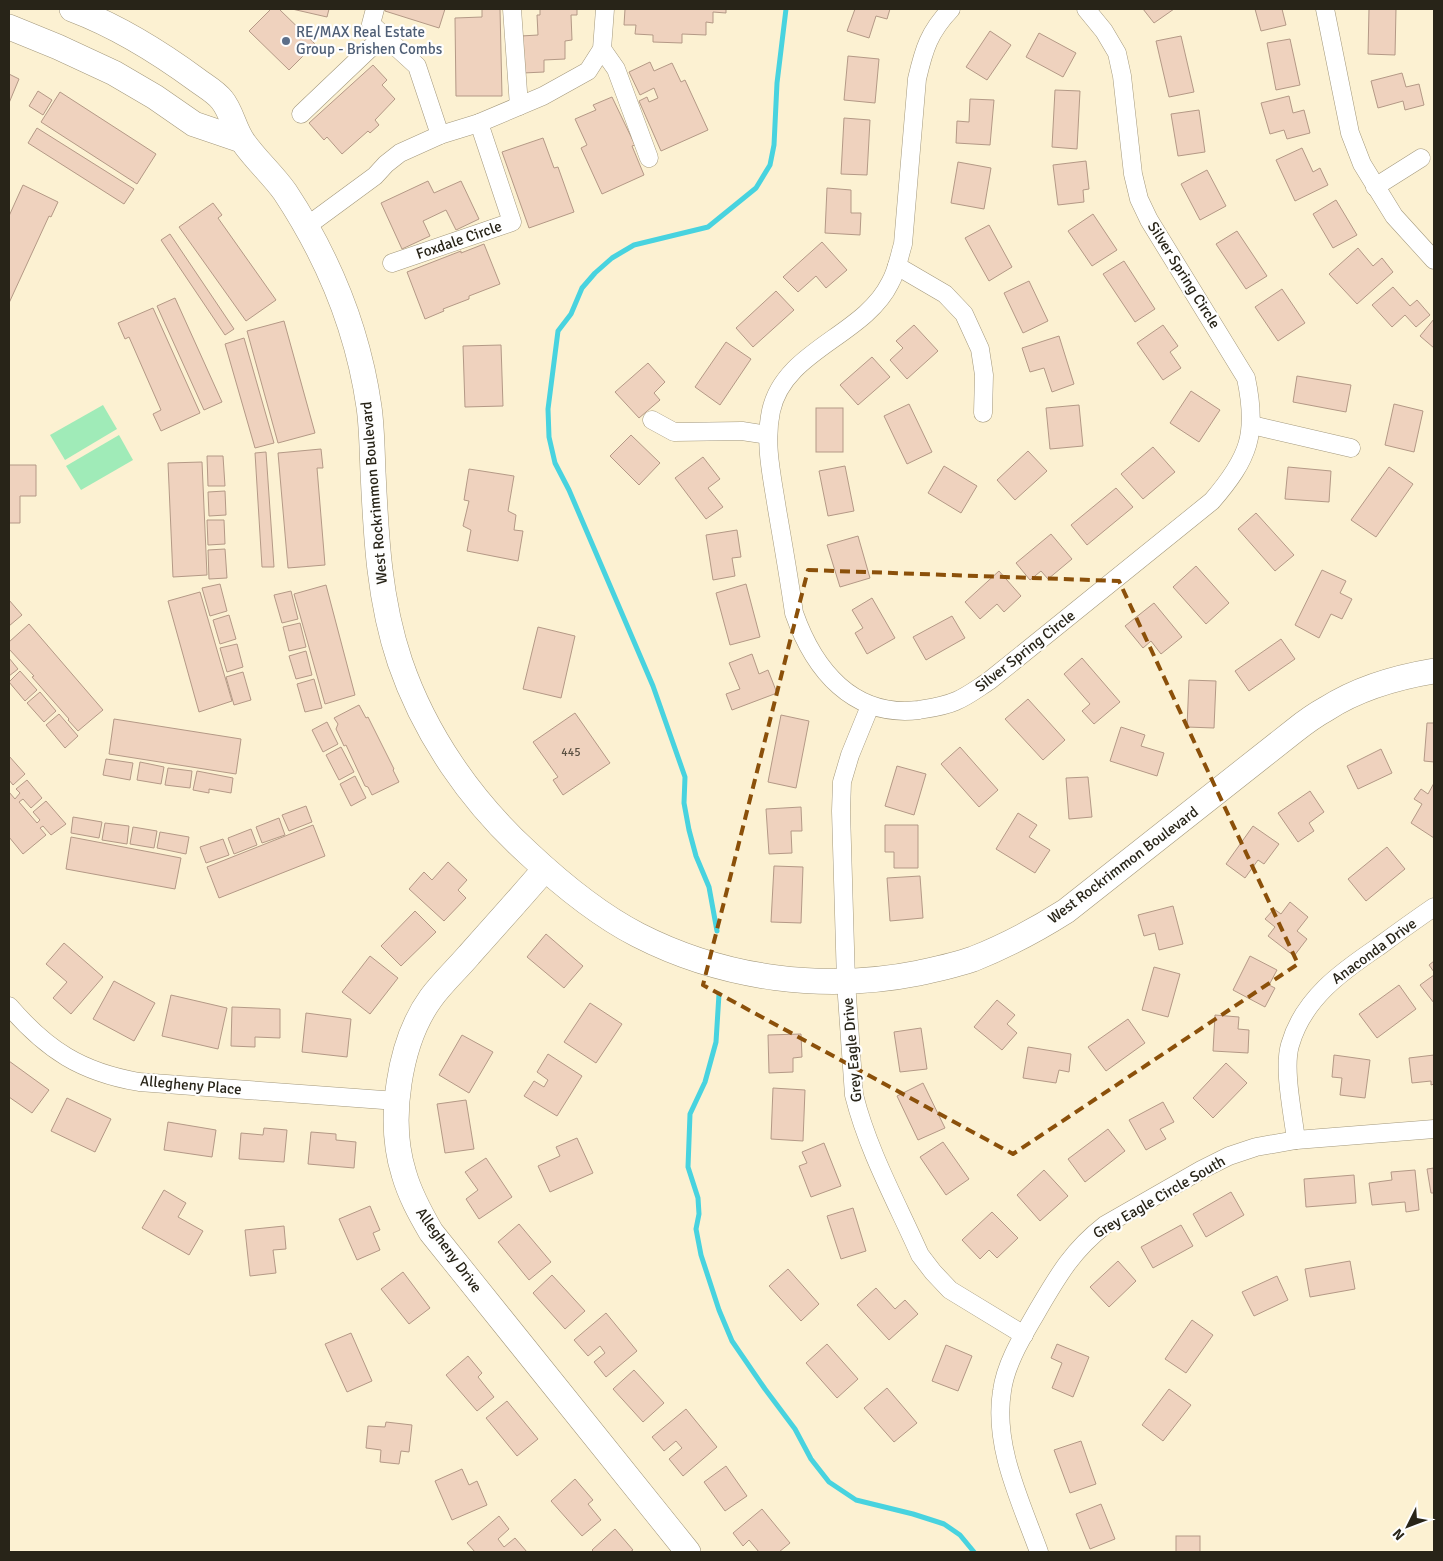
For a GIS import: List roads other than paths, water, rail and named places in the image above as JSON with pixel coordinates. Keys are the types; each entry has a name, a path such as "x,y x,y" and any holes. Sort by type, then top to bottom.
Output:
{"main road":[{"name":"West Rockrimmon Boulevard","path":"72,9 94,17 169,59 209,88 224,102 241,140 282,188 307,226 338,291 353,334 361,368 369,408 380,585 400,662 414,698 455,770 488,813 545,869 636,934 708,964 777,978 846,982 896,977 970,960 1004,946 1066,911 1294,731 1326,708 1354,694 1434,671"},
{"path":"9,27 114,73 155,97 194,124 241,140"},
{"name":"Allegheny Drive","path":"545,869 431,998 413,1031 402,1062 397,1101 398,1138 403,1172 415,1205 431,1232 688,1552"}],"street":[{"path":"375,9 371,24 417,66 440,135"},
{"path":"512,9 519,106"},
{"path":"307,226 375,176 386,164 400,154 440,135 478,123 543,96 588,71 602,49 605,9"},
{"name":"Silver Spring Circle","path":"951,9 932,31 920,64 903,244 890,284 855,324 817,350 798,366 782,385 772,409 768,435 770,462 794,613 803,637 830,678 850,695 870,706 892,711 934,708 956,701 989,681 1212,501 1230,480 1240,463 1252,425 1251,401 1246,378 1149,220 1139,199 1132,174 1122,76 1117,53 1104,31 1086,9"},
{"path":"1325,9 1350,133 1362,164 1394,216 1434,260"},
{"path":"302,114 384,36"},
{"path":"602,49 616,69 649,158"},
{"name":"Foxdale Circle","path":"392,263 512,222 478,123"},
{"path":"1375,187 1421,158"},
{"path":"897,266 945,294 964,314 980,349 984,375 983,413"},
{"path":"652,420 674,432 742,431 768,435"},
{"path":"1252,425 1352,448"},
{"name":"Grey Eagle Drive","path":"870,706 850,755 842,782 841,811 846,982 854,1095 866,1134 920,1256 932,1272 950,1290 1024,1334"},
{"name":"Anaconda Drive","path":"1296,1140 1288,1070 1290,1046 1299,1023 1310,1005 1325,987 1343,971 1434,907"},
{"name":"Allegheny Place","path":"9,1006 26,1026 50,1047 84,1066 116,1078 144,1082 397,1101"},
{"name":"Grey Eagle Circle South","path":"1039,1552 1007,1462 1000,1411 1002,1389 1011,1361 1024,1334 1062,1269 1090,1236 1105,1225 1229,1156 1256,1147 1296,1140 1434,1129"}],"waterway":[{"path":"717,931 709,887 696,856 689,830 684,803 685,777 653,686 569,490 555,463 549,437 548,409 558,331 571,314 582,288 595,273 612,258 634,245 708,227 756,188 770,165 774,145 777,83 786,9"},
{"path":"719,994 716,1042 705,1082 690,1114 688,1167 698,1198 699,1214 696,1229 701,1255 719,1310 732,1341 795,1429 811,1459 829,1482 856,1500 944,1524 960,1535 974,1552"}],"place":[{"name":"RE/MAX Real Estate Group - Brishen Combs","path":"286,41"}]}
